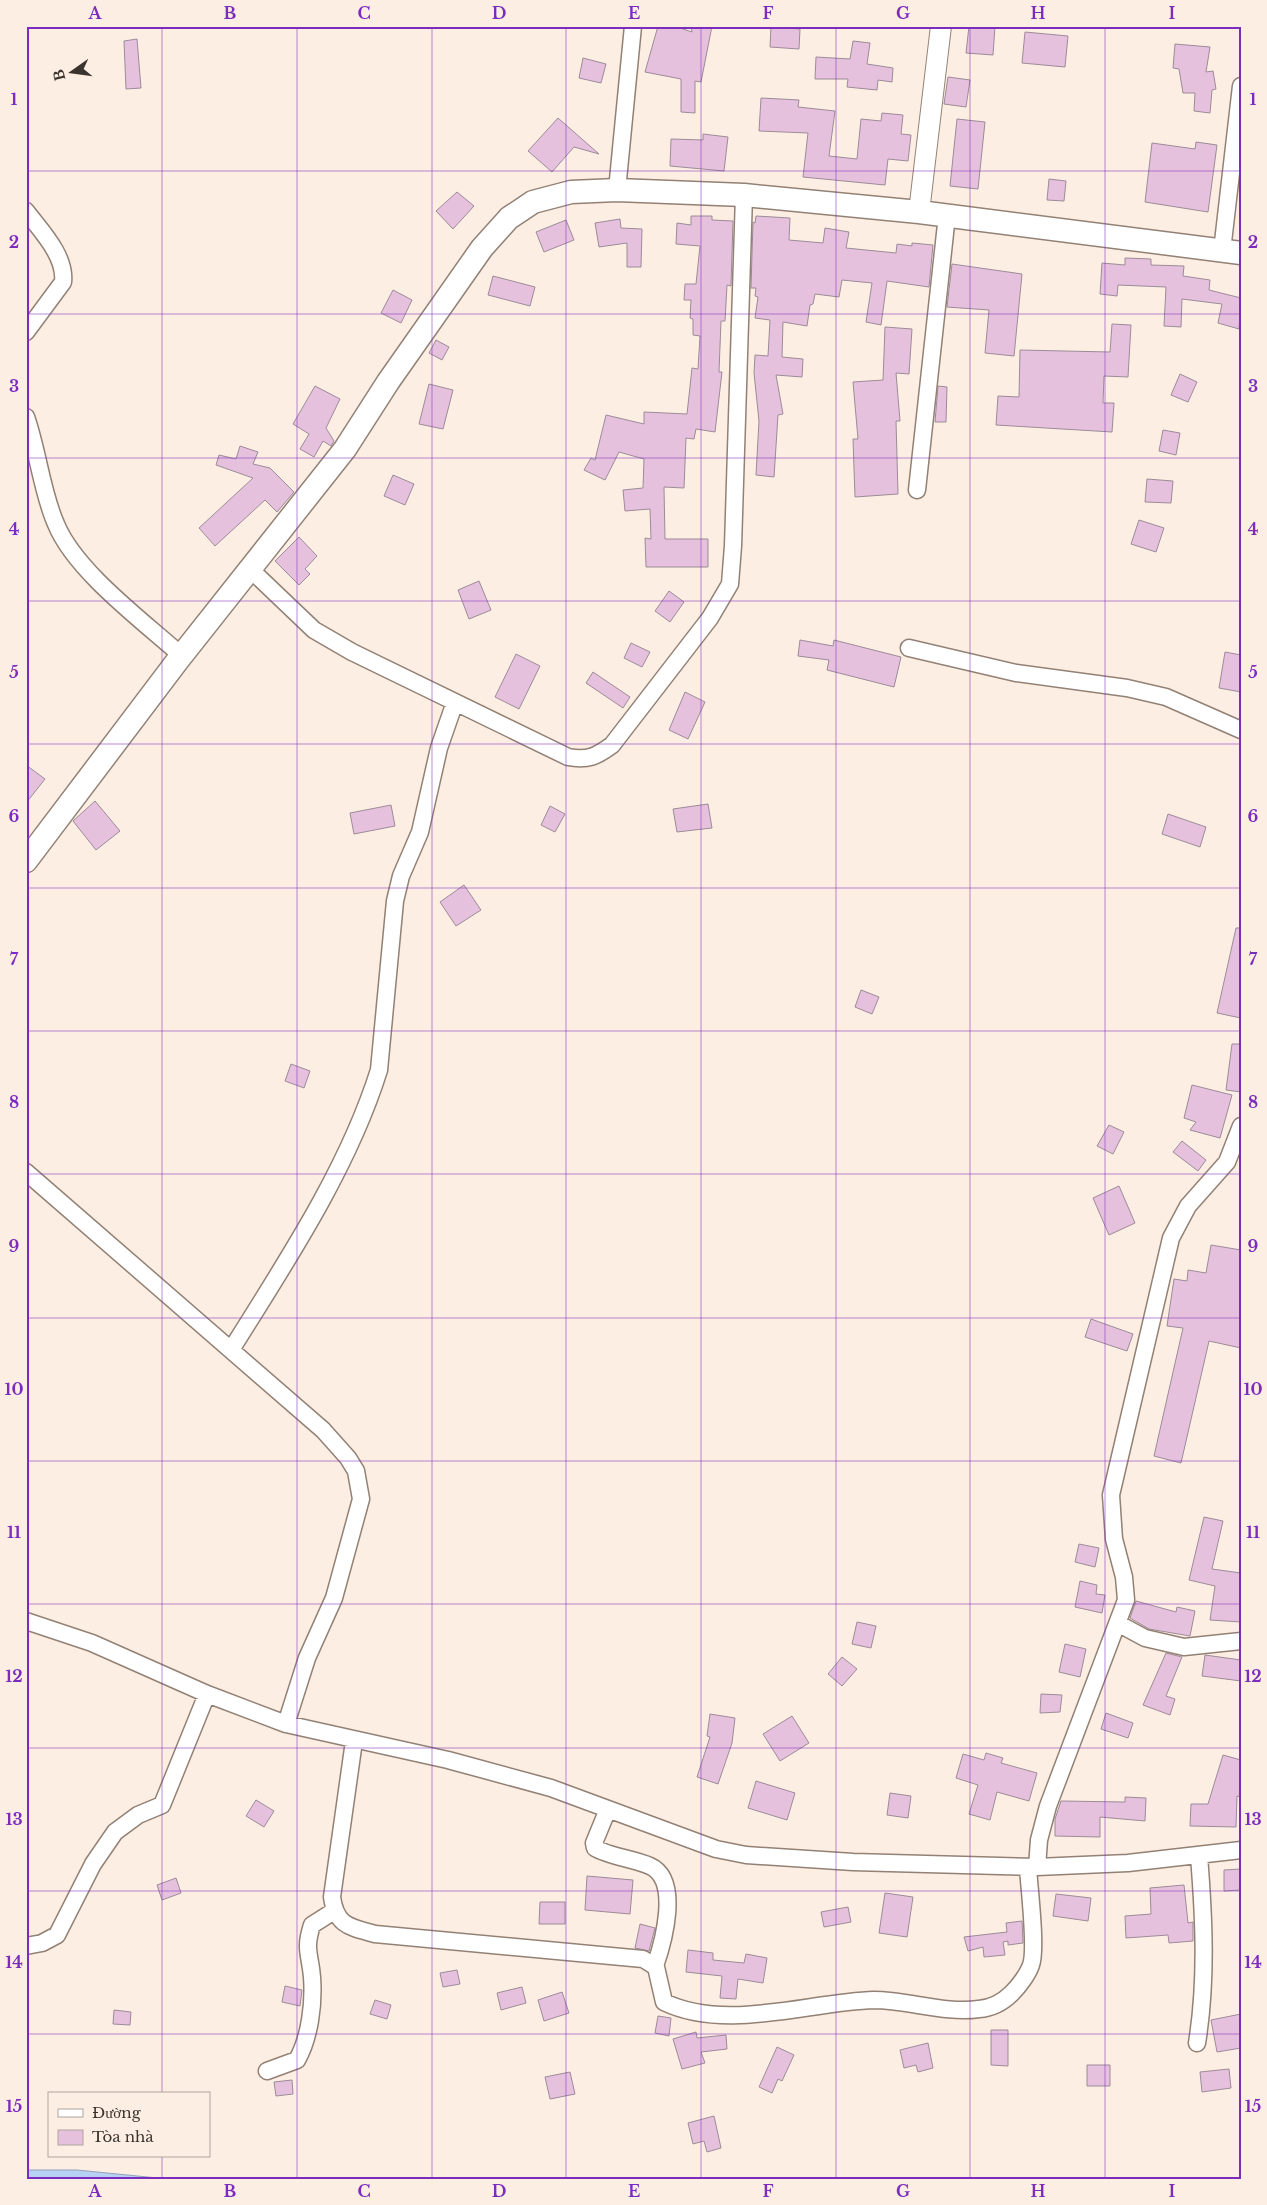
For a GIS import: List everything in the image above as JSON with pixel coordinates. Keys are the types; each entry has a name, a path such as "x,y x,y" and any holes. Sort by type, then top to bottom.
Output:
{"main road":[{"path":"26,861 182,656 345,449 463,274 497,229 521,209 548,197 571,192 617,190 744,195 947,215 1231,252"}],"street":[{"path":"617,190 633,26"},
{"path":"919,212 940,26"},
{"path":"1231,252 1241,86"},
{"path":"250,569 314,630 352,652 568,757 582,760 596,757 612,745 710,618 730,584 734,546 744,195"},
{"path":"26,211 60,258 64,272 64,282 26,332"},
{"path":"917,490 947,215"},
{"path":"26,417 56,524 69,547 118,599 182,656"},
{"path":"910,648 1016,673 1127,688 1166,697 1241,730"},
{"path":"231,1350 293,1250 352,1138 371,1096 379,1070 395,900 401,876 420,832 439,748 455,702"},
{"path":"608,1809 594,1843 595,1848 652,1867 661,1875 665,1886 668,1902 667,1928 655,1966 664,2002 674,2007 711,2014 766,2014 834,2003 873,2000 902,2001 950,2009 977,2010 992,2007 1013,1993 1032,1964 1033,1867 1048,1806 1119,1624 1126,1600 1124,1577 1114,1540 1112,1494 1171,1238 1188,1206 1227,1162 1241,1126"},
{"path":"26,1172 323,1430 348,1458 356,1472 361,1499 334,1598 307,1658 286,1724"},
{"path":"26,1621 92,1643 207,1694 286,1724 354,1741 448,1760 551,1788 716,1848 746,1855 853,1862 1033,1867 1128,1863 1241,1850"},
{"path":"1119,1624 1145,1638 1184,1647 1198,1648 1241,1640"},
{"path":"26,1946 42,1943 57,1935 93,1864 114,1832 138,1816 162,1805 207,1694"},
{"path":"354,1741 332,1897 334,1912 341,1922 375,1934 643,1959 655,1966"},
{"path":"1197,2043 1201,2020 1204,1956 1204,1915 1199,1856"},
{"path":"266,2071 297,2060 303,2049 311,2000 312,1977 306,1942 312,1925 334,1912"}],"water":[{"path":"26,2170 77,2170 168,2179 26,2179"}],"building":[{"path":"658,26 674,26 692,32 691,26 712,26 701,82 695,81 695,113 681,112 681,79 645,72"},
{"path":"969,26 995,26 993,55 966,53"},
{"path":"771,27 800,29 799,49 770,47"},
{"path":"1025,32 1068,36 1065,67 1022,63"},
{"path":"137,39 141,88 126,89 124,41"},
{"path":"853,41 870,43 867,64 893,68 892,82 878,80 877,90 847,87 848,79 815,79 816,57 850,59"},
{"path":"1175,44 1210,47 1206,72 1213,71 1216,89 1212,90 1210,113 1194,111 1195,93 1183,93 1179,69 1173,68"},
{"path":"583,58 606,64 601,83 579,78"},
{"path":"948,77 970,80 966,107 944,104"},
{"path":"761,98 799,100 798,107 835,111 829,156 857,159 861,119 881,121 882,113 903,115 901,134 911,135 908,161 888,159 885,185 803,177 808,133 759,131"},
{"path":"558,118 599,154 574,147 552,172 528,151"},
{"path":"957,119 985,122 978,189 950,186"},
{"path":"703,134 728,137 724,171 670,166 671,139 703,140"},
{"path":"1196,142 1217,145 1208,212 1145,202 1152,143 1195,149"},
{"path":"1049,179 1066,181 1064,201 1047,200"},
{"path":"457,192 474,206 453,229 436,211"},
{"path":"691,216 712,216 712,220 733,221 731,286 727,285 725,321 721,321 719,372 722,372 715,432 696,429 694,439 686,438 684,488 664,487 665,539 708,539 708,567 646,567 645,538 651,539 650,509 625,511 623,490 643,488 644,459 619,452 605,480 584,470 591,458 595,460 606,415 644,424 644,412 687,414 692,368 698,369 700,336 693,335 693,319 690,318 691,300 684,300 685,284 696,284 700,246 676,244 677,223 691,225"},
{"path":"756,216 790,218 789,240 823,243 825,228 849,232 846,248 896,253 897,244 912,246 912,243 933,245 929,287 887,281 881,325 866,322 872,283 842,280 839,297 815,294 813,304 810,305 807,326 783,322 782,357 803,359 802,377 776,375 783,414 778,415 774,477 756,475 759,421 754,373 755,355 768,356 770,320 755,318 758,297 755,296 756,288 751,288 753,222 755,223"},
{"path":"620,219 621,228 642,229 641,267 627,267 627,243 599,247 595,223"},
{"path":"566,220 574,240 544,252 536,232"},
{"path":"1125,258 1151,259 1151,265 1184,266 1183,276 1210,280 1209,290 1241,298 1239,329 1218,323 1222,304 1182,299 1181,327 1164,326 1166,287 1118,285 1117,296 1100,294 1102,263 1125,265"},
{"path":"952,264 1022,274 1014,356 985,353 989,310 947,307"},
{"path":"493,276 535,287 530,306 488,295"},
{"path":"393,290 412,300 401,323 381,313"},
{"path":"1112,324 1131,325 1128,377 1104,376 1103,403 1114,403 1112,432 996,425 998,396 1019,397 1020,350 1110,352"},
{"path":"885,327 912,329 909,374 896,373 900,421 896,421 898,494 855,497 853,439 858,439 853,382 883,380"},
{"path":"436,340 449,347 442,360 429,353"},
{"path":"1180,374 1197,382 1188,402 1171,395"},
{"path":"429,384 453,390 443,429 419,424"},
{"path":"315,386 340,399 326,428 334,441 331,446 323,441 314,457 300,449 309,434 293,424"},
{"path":"938,386 947,387 946,422 935,422"},
{"path":"1163,430 1180,433 1176,455 1159,451"},
{"path":"240,446 258,452 253,464 270,468 294,492 277,512 265,500 215,546 199,528 253,478 216,465 219,455 236,459"},
{"path":"393,475 414,484 405,505 384,496"},
{"path":"1147,479 1173,481 1171,503 1145,502"},
{"path":"1139,520 1164,528 1156,552 1131,544"},
{"path":"299,537 317,556 305,569 310,574 299,585 275,561"},
{"path":"479,581 491,610 469,619 458,590"},
{"path":"669,591 684,602 670,622 655,611"},
{"path":"800,640 833,646 834,640 901,657 894,687 827,670 829,660 798,656"},
{"path":"631,643 650,652 642,667 624,658"},
{"path":"1225,652 1241,655 1241,692 1219,688"},
{"path":"516,654 540,666 519,709 495,697"},
{"path":"593,672 630,697 623,708 586,683"},
{"path":"685,692 705,702 688,739 669,730"},
{"path":"26,765 45,779 26,803"},
{"path":"95,801 120,831 96,850 73,821"},
{"path":"708,804 712,828 677,832 673,809"},
{"path":"391,805 395,826 354,834 350,813"},
{"path":"550,806 565,814 555,832 541,825"},
{"path":"1168,814 1206,827 1200,847 1162,834"},
{"path":"464,885 481,910 456,926 440,902"},
{"path":"1236,928 1241,928 1241,1018 1217,1013"},
{"path":"861,990 879,997 872,1014 855,1007"},
{"path":"1232,1044 1241,1044 1241,1092 1226,1090"},
{"path":"291,1064 310,1071 304,1088 285,1081"},
{"path":"1192,1085 1232,1095 1220,1138 1190,1130 1196,1122 1184,1118"},
{"path":"1109,1125 1124,1132 1113,1154 1097,1146"},
{"path":"1182,1141 1206,1160 1198,1171 1173,1152"},
{"path":"1119,1186 1135,1223 1109,1235 1093,1198"},
{"path":"1211,1245 1241,1250 1241,1348 1209,1341 1181,1463 1154,1456 1183,1328 1167,1326 1174,1279 1187,1281 1188,1270 1206,1273"},
{"path":"1091,1319 1133,1334 1127,1351 1085,1337"},
{"path":"1204,1517 1223,1521 1212,1569 1241,1573 1241,1622 1210,1620 1215,1586 1189,1580"},
{"path":"1079,1544 1099,1548 1095,1567 1075,1562"},
{"path":"1080,1581 1097,1585 1096,1594 1105,1595 1102,1613 1075,1607"},
{"path":"1136,1601 1176,1612 1177,1607 1195,1611 1190,1636 1149,1629 1130,1618"},
{"path":"857,1622 876,1626 871,1648 852,1644"},
{"path":"1065,1644 1086,1649 1080,1677 1059,1672"},
{"path":"1166,1653 1182,1657 1166,1696 1175,1699 1170,1715 1143,1705"},
{"path":"1205,1655 1241,1660 1241,1681 1202,1676"},
{"path":"842,1657 857,1669 842,1686 828,1674"},
{"path":"1041,1694 1062,1695 1060,1712 1040,1713"},
{"path":"1106,1713 1133,1723 1128,1738 1101,1729"},
{"path":"710,1714 735,1718 732,1743 718,1784 697,1777 710,1737 707,1736"},
{"path":"792,1716 809,1743 780,1761 763,1734"},
{"path":"986,1753 1003,1758 1001,1763 1037,1773 1029,1801 997,1792 990,1820 969,1814 978,1785 956,1778 963,1754 984,1760"},
{"path":"1223,1755 1241,1760 1241,1797 1237,1796 1236,1827 1190,1826 1191,1804 1208,1804"},
{"path":"756,1781 795,1793 787,1820 748,1808"},
{"path":"890,1793 911,1796 908,1818 887,1815"},
{"path":"1125,1797 1146,1798 1145,1821 1100,1817 1100,1837 1055,1836 1055,1819 1061,1801 1125,1802"},
{"path":"256,1800 274,1811 264,1827 246,1816"},
{"path":"1241,1869 1241,1890 1224,1891 1224,1870"},
{"path":"587,1876 633,1880 630,1914 585,1910"},
{"path":"176,1878 181,1893 162,1900 157,1885"},
{"path":"1184,1885 1188,1923 1193,1922 1193,1941 1169,1943 1168,1935 1126,1938 1125,1916 1151,1914 1150,1888"},
{"path":"885,1893 913,1897 907,1937 879,1933"},
{"path":"1056,1894 1091,1898 1088,1921 1053,1916"},
{"path":"540,1902 565,1902 565,1924 539,1924"},
{"path":"848,1907 851,1922 824,1927 821,1912"},
{"path":"1022,1921 1023,1943 1008,1945 1008,1941 1003,1942 1005,1955 984,1957 983,1947 968,1951 964,1937 1007,1932 1006,1923"},
{"path":"640,1924 655,1928 649,1951 635,1948"},
{"path":"688,1950 713,1953 713,1960 744,1963 746,1954 767,1958 763,1983 738,1979 736,1999 720,1998 722,1976 686,1972"},
{"path":"457,1970 460,1984 443,1987 440,1973"},
{"path":"285,1986 302,1990 300,2006 282,2002"},
{"path":"522,1987 526,2003 501,2010 497,1993"},
{"path":"562,1992 569,2013 544,2021 538,2000"},
{"path":"375,2000 391,2005 387,2019 370,2014"},
{"path":"114,2010 131,2012 130,2025 113,2024"},
{"path":"1241,2014 1241,2048 1217,2052 1211,2020"},
{"path":"658,2016 671,2018 669,2036 655,2033"},
{"path":"991,2030 1008,2030 1008,2066 991,2065"},
{"path":"696,2032 697,2038 726,2035 727,2049 701,2052 705,2063 682,2069 673,2039"},
{"path":"928,2043 933,2068 918,2072 916,2065 904,2068 900,2050"},
{"path":"777,2047 794,2055 782,2081 778,2079 772,2093 759,2087"},
{"path":"1087,2065 1110,2065 1110,2086 1087,2086"},
{"path":"1229,2069 1231,2088 1202,2092 1200,2072"},
{"path":"570,2072 575,2094 550,2099 545,2077"},
{"path":"292,2080 293,2094 276,2096 274,2082"},
{"path":"714,2116 721,2148 707,2152 704,2141 693,2144 688,2123"}]}
